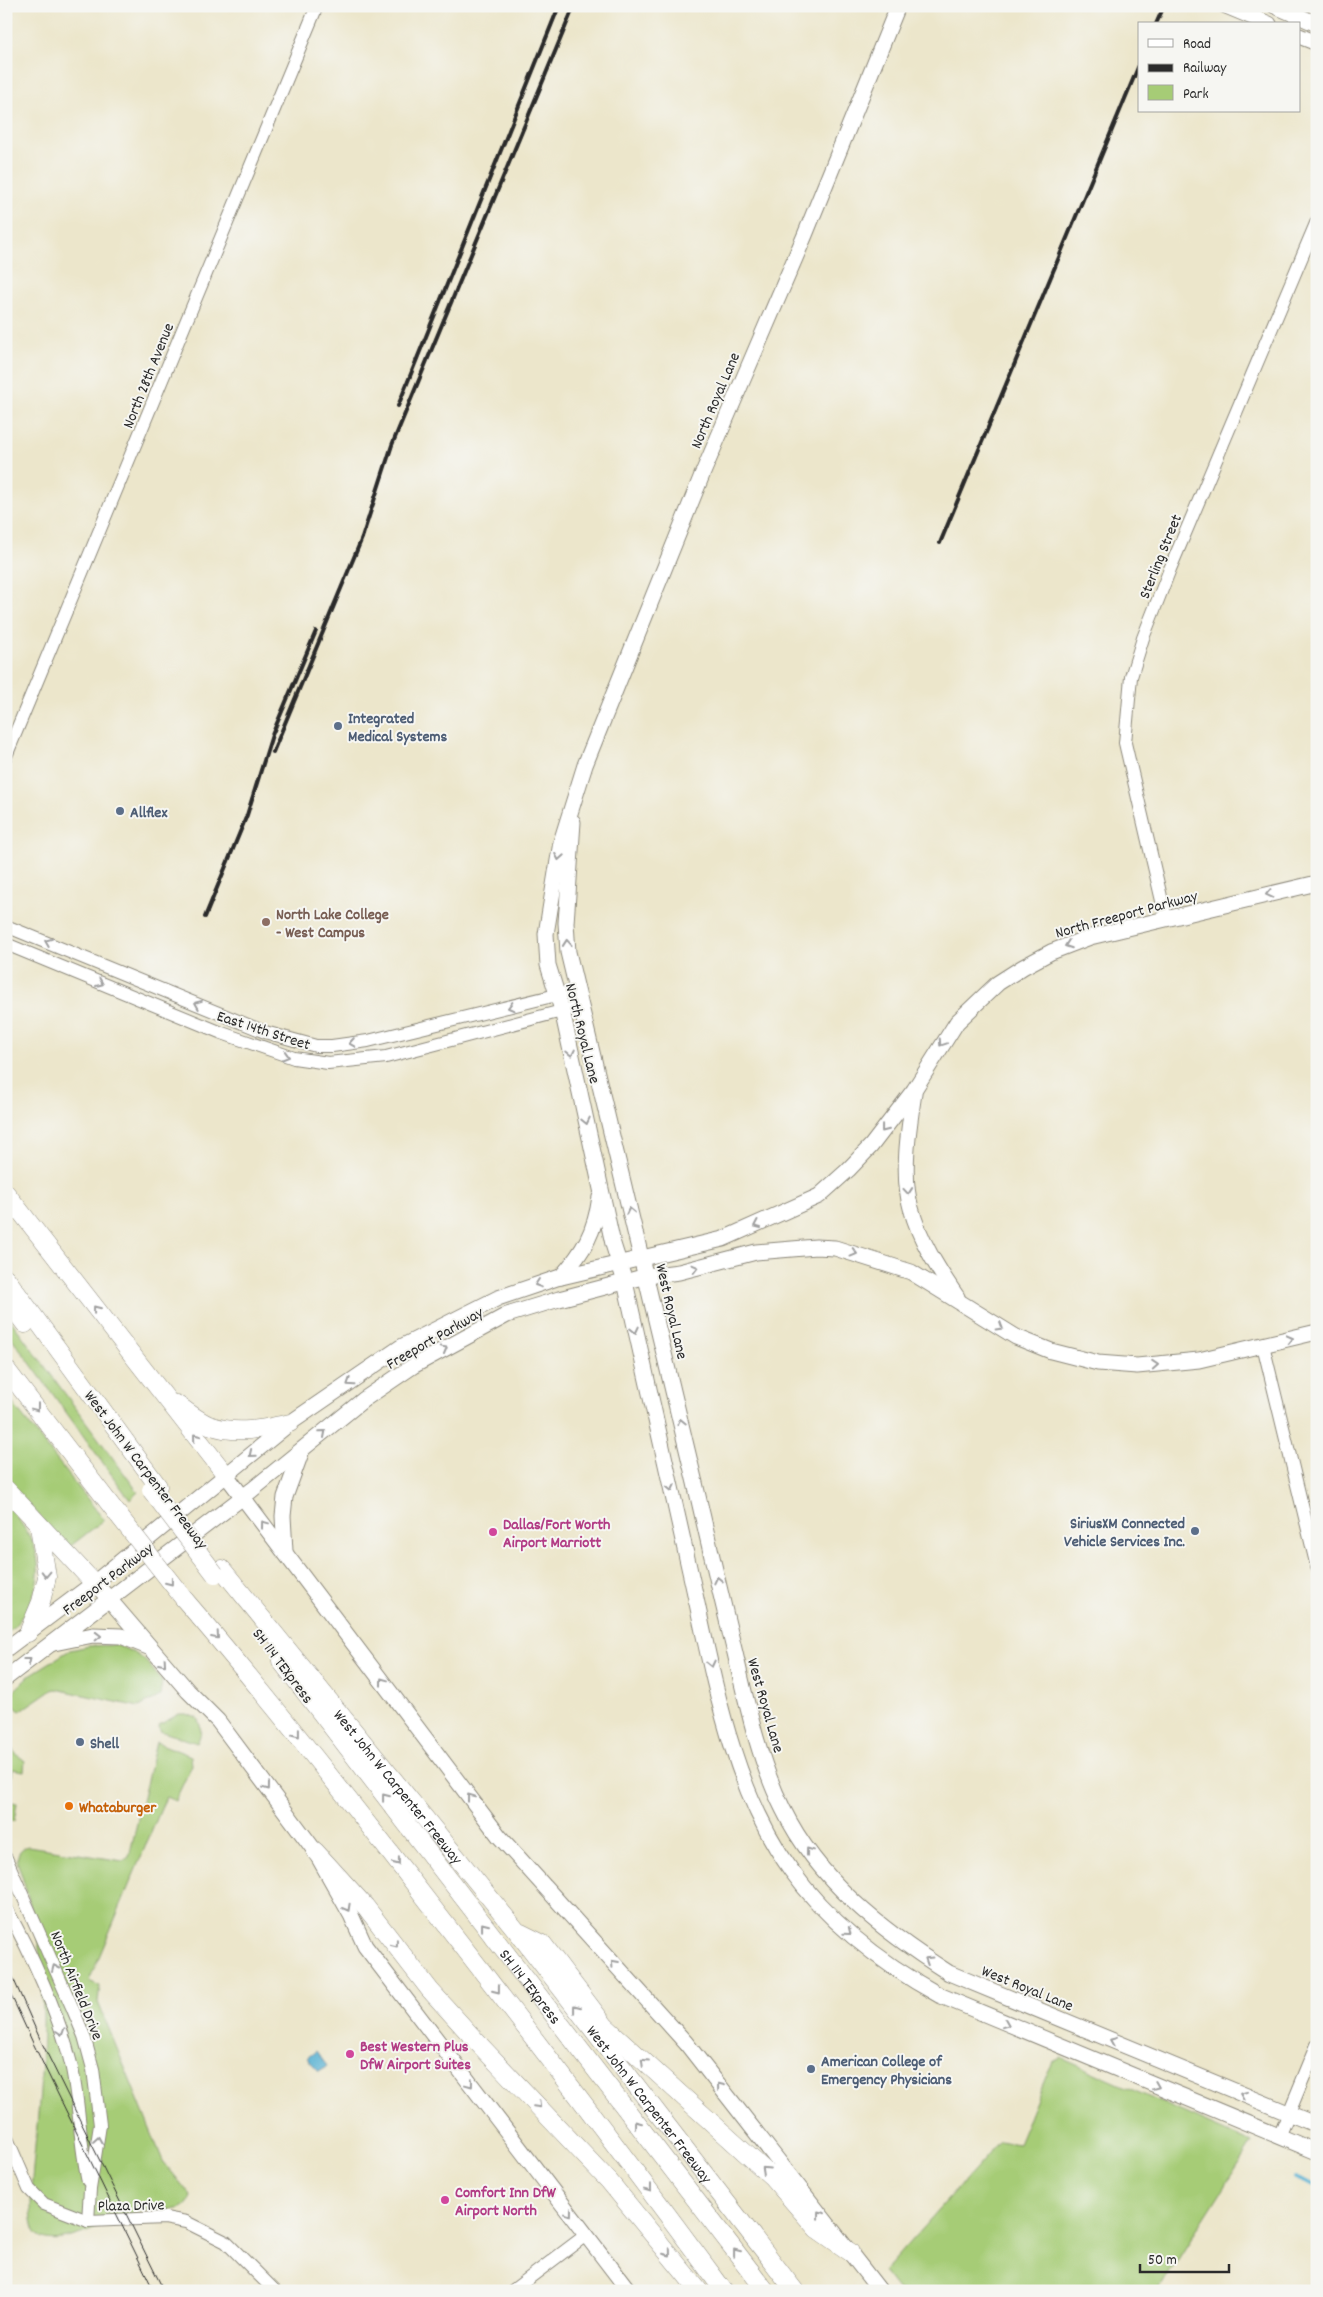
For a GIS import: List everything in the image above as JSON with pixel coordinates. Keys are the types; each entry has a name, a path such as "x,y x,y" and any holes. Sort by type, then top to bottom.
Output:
{"highway":[{"path":"6,1193 226,1475"},
{"name":"West John W Carpenter Freeway","path":"6,1278 154,1488 219,1572 516,1930 794,2291"},
{"path":"6,1299 154,1488"},
{"path":"6,1369 184,1599 267,1696 584,2101 724,2291"},
{"path":"163,1396 208,1424 235,1430 259,1430 290,1424"},
{"path":"6,1489 94,1583"},
{"path":"28,1633 41,1602 47,1577 39,1526"},
{"name":"SH 114 TEXpress","path":"219,1572 766,2291"},
{"path":"315,1851 365,1906 430,1990 609,2182 699,2291"},
{"path":"516,1930 542,1944 605,2026 772,2177 817,2229 850,2252"}],"main road":[{"name":"North Royal Lane","path":"619,1263 560,1002 548,965 546,934 562,842 573,811 585,765 691,503 805,235 898,6"},
{"path":"1226,6 1263,22"},
{"path":"1275,6 1317,24"},
{"path":"1300,36 1317,43"},
{"name":"North Royal Lane","path":"573,811 573,843 566,923 568,952 577,990"},
{"name":"North Freeport Parkway","path":"914,1090 957,1022 998,983 1051,952 1090,938 1166,918 1317,883"},
{"name":"West Royal Lane","path":"577,990 643,1258 729,1628 754,1727 783,1809 804,1844 833,1880 876,1923 949,1973 1317,2125"},
{"path":"914,1090 906,1163 910,1207 926,1248 959,1300"},
{"name":"Freeport Parkway","path":"6,1649 94,1583 290,1424 390,1355 451,1320 498,1298 561,1277 724,1239 819,1196 848,1170 870,1146 914,1090"},
{"path":"561,1277 589,1241 597,1217 601,1188"},
{"name":"Freeport Parkway","path":"6,1678 302,1451 351,1408 402,1374 507,1315 647,1276 679,1272 761,1251 836,1248 911,1272 1016,1337 1051,1351 1098,1363 1137,1366 1176,1363 1263,1345"},
{"path":"619,1263 625,1282 724,1717 745,1783 790,1870 842,1927 888,1964 915,1982 960,2005 1317,2152"},
{"path":"1263,1345 1317,1332"},
{"path":"390,1355 402,1374"},
{"path":"285,1551 283,1516 285,1497 302,1451"},
{"path":"226,1475 244,1496 499,1836 686,2043 880,2291"},
{"path":"94,1583 149,1647 218,1721 315,1851 365,1946 629,2291"},
{"path":"704,1633 729,1628"},
{"path":"50,1644 92,1635 121,1636 149,1647"},
{"path":"813,1897 833,1880"},
{"path":"1053,2044 1063,2020"}],"street":[{"name":"North 28th Avenue","path":"6,756 317,6"},
{"name":"Sterling Street","path":"1166,918 1124,743 1131,677 1143,638 1170,569 1317,221"},
{"name":"East 14th Street","path":"6,926 265,1032 316,1046 332,1046 368,1041 560,1002 581,1006"},
{"name":"East 14th Street","path":"6,944 222,1033 262,1048 312,1062 353,1062 386,1057 560,1002 577,990"},
{"path":"1263,1345 1317,1567"},
{"name":"North Airfield Drive","path":"6,1858 84,2036 93,2069 100,2125 90,2189 88,2220"},
{"name":"North Airfield Drive","path":"6,1908 54,2011 70,2063 78,2108 81,2150 90,2189"},
{"path":"1279,2137 1317,2045"},
{"name":"Plaza Drive","path":"6,2136 29,2189 44,2204 62,2213 88,2220 166,2218 186,2222 226,2242 275,2291"},
{"path":"512,2291 586,2235"}],"green space":[{"path":"6,1314 138,1492 130,1500 6,1330"},
{"path":"6,1395 104,1520 68,1548 6,1479"},
{"path":"6,1503 31,1539 36,1552 38,1577 35,1590 24,1614 6,1634"},
{"path":"115,1645 131,1651 147,1663 162,1682 160,1696 139,1707 56,1689 49,1691 20,1711 10,1703 12,1693 30,1675 70,1650 89,1646"},
{"path":"179,1714 186,1714 197,1718 201,1730 197,1743 160,1731 159,1725"},
{"path":"6,1741 15,1753 25,1761 24,1771 13,1769 7,1801 17,1803 14,1821 7,1822"},
{"path":"156,1742 191,1756 192,1765 175,1801 166,1797 89,1981 100,1986 98,2002 163,2161 191,2196 189,2202 181,2208 140,2211 69,2238 47,2239 38,2235 34,2229 31,2206 43,2040 40,1960 35,1925 17,1858 20,1851 28,1846 123,1861 129,1857"},
{"path":"1061,2058 1252,2143 1158,2291 898,2291 883,2272 1000,2141 1018,2144 1053,2062"}],"water":[{"path":"316,2051 327,2066 319,2071 307,2058"}],"waterway":[{"path":"1294,2177 1317,2186"}],"tram line":[{"path":"6,1962 40,2039 164,2291"},
{"path":"6,1984 154,2291"}],"railway":[{"path":"398,406 559,6"},
{"path":"273,752 362,538 392,445 574,6"},
{"path":"1157,22 1164,6"},
{"path":"940,543 1138,67"},
{"path":"205,917 247,815 272,735 316,631"}],"place":[{"name":"Integrated Medical Systems","path":"338,726"},
{"name":"Allflex","path":"120,811"},
{"name":"North Lake College - West Campus","path":"266,922"},
{"name":"SiriusXM Connected Vehicle Services Inc.","path":"1195,1531"},
{"name":"Dallas/Fort Worth Airport Marriott","path":"493,1532"},
{"name":"Shell","path":"80,1742"},
{"name":"Whataburger","path":"69,1806"},
{"name":"Best Western Plus DfW Airport Suites","path":"350,2054"},
{"name":"American College of Emergency Physicians","path":"811,2069"},
{"name":"Comfort Inn DfW Airport North","path":"445,2200"}]}
